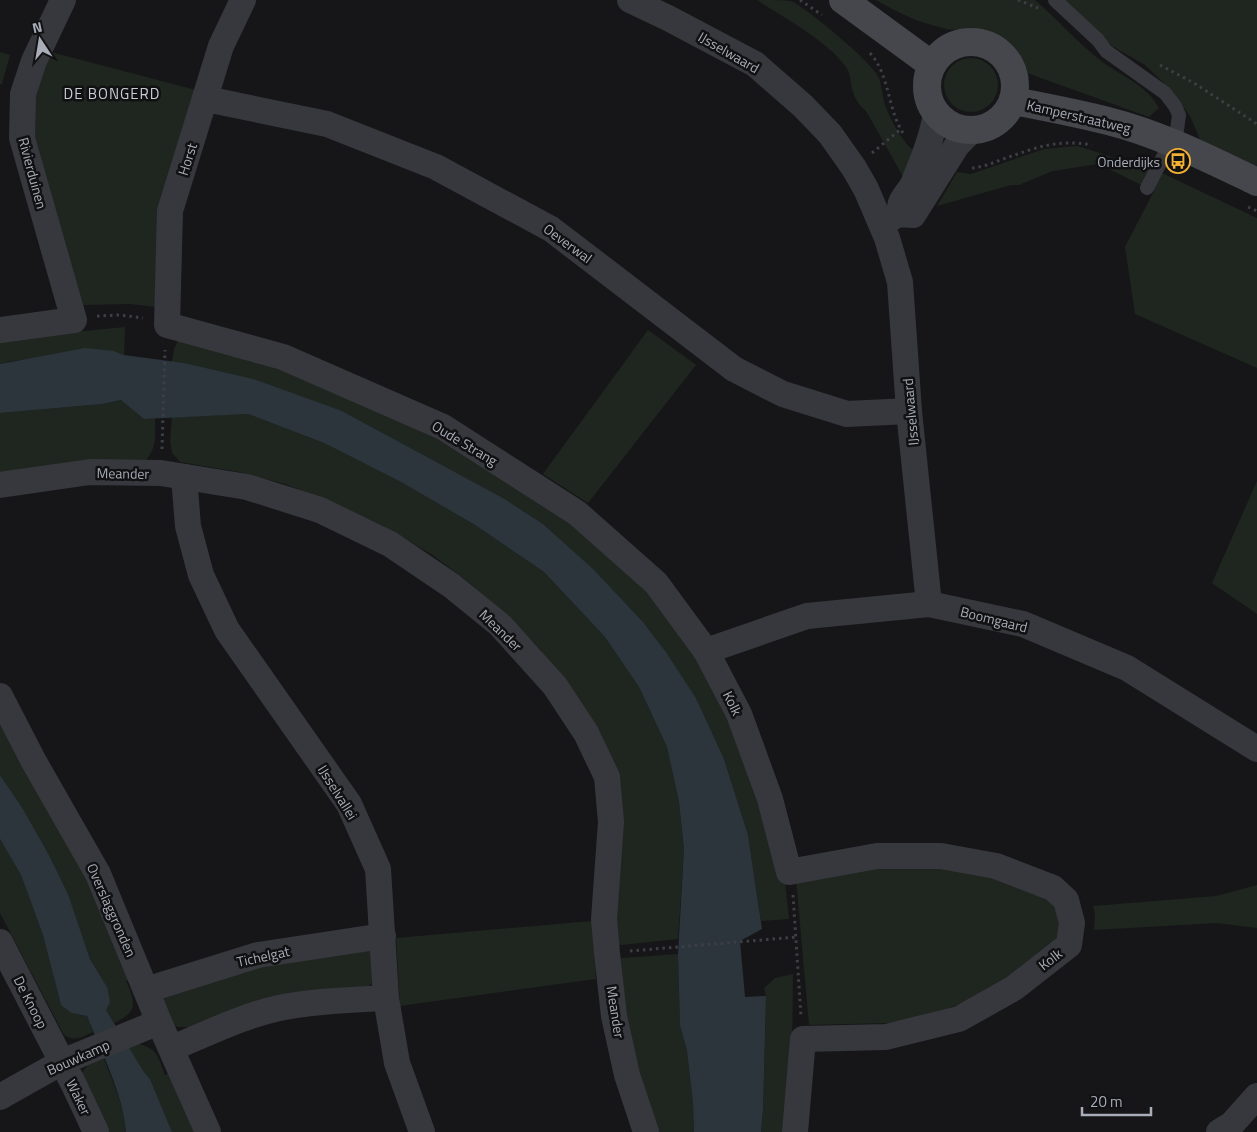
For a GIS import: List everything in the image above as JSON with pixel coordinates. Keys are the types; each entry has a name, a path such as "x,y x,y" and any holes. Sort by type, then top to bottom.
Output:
{"main road":[{"path":"833,8 932,65"},
{"path":"961,43 980,43 998,50 1010,64 1016,82 1014,101 998,123 985,129 971,131 952,126 936,114 930,103 927,90 928,77 932,65 944,51 961,43"},
{"name":"Kamperstraatweg","path":"1014,101 1108,121 1171,142 1257,182"}],"street":[{"name":"Rivierduinen","path":"63,0 34,61 23,94 22,138 74,320"},
{"name":"Horst","path":"167,325 170,210 221,46 243,0"},
{"name":"IJsselwaard","path":"630,0 755,64 803,106 830,134 891,218 893,256 900,282 909,411 929,604"},
{"name":"Oeverwal","path":"206,99 328,124 436,167 551,229 734,369 783,394 848,414 909,411"},
{"path":"891,218 914,182 932,133 936,114"},
{"path":"891,218 913,214 957,145 971,131"},
{"path":"0,330 74,320"},
{"name":"Oude Strang","path":"167,325 283,357 443,427 577,514 656,583 706,651"},
{"name":"Meander","path":"0,485 90,472 161,473 247,487 320,510 390,544 452,586 500,625 555,686 586,733 607,777 611,822 604,919 607,953 614,1016 627,1075 646,1132"},
{"name":"IJsselvallei","path":"184,477 188,526 201,575 227,630 349,804 378,869 386,998 397,1063 422,1132"},
{"name":"Boomgaard","path":"706,651 807,616 929,604 1023,624 1127,668 1257,749"},
{"name":"Kolk","path":"706,651 739,714 770,799 789,872 877,856 940,856 996,866 1053,888 1066,900 1072,923 1068,945 1014,988 959,1019 886,1037 803,1039"},
{"name":"Overslaggronden","path":"0,696 33,760 98,874 146,990 147,1027 172,1048 208,1132"},
{"name":"Tichelgat","path":"146,990 258,954 383,936"},
{"name":"De Knoop","path":"0,942 62,1062"},
{"path":"172,1048 245,1018 279,1008 386,998"},
{"name":"Bouwkamp","path":"0,1097 62,1062 147,1027"},
{"path":"795,1132 803,1039"},
{"name":"Waker","path":"62,1062 96,1132"},
{"path":"1220,1132 1232,1124 1257,1096"}],"lane":[{"path":"1055,0 1098,40 1106,51 1170,97 1179,115 1177,130 1147,188"}],"path":[{"path":"800,0 833,8"},
{"path":"854,168 901,129 883,73 865,48"},
{"path":"968,168 986,165 1045,145 1069,142 1098,146"},
{"path":"74,320 82,317 119,315 154,319 167,325"},
{"path":"162,438 164,355"},
{"path":"789,872 797,937 803,1039"},
{"path":"657,949 797,937"}],"shaded area":[{"path":"757,0 791,1 811,14 839,37 874,71 879,78 885,105 894,124 906,144 916,152 905,180 866,111 855,97 846,67 827,47"},
{"path":"876,0 1035,0 1092,53 1108,66 1140,86 1159,108 1149,117 1027,73 1024,64 1014,49 1008,42 993,33 972,29 952,30 932,25 910,18"},
{"path":"1063,0 1257,0 1257,170 1201,142 1190,116 1169,88 1145,65 1112,46"},
{"path":"0,52 10,55 2,84 0,84"},
{"path":"51,52 196,90 156,307 130,304 83,305 34,134 32,101"},
{"path":"966,58 976,58 986,62 994,70 998,85 994,100 986,108 976,112 966,112 956,108 948,100 944,90 944,80 948,70 956,62"},
{"path":"1078,146 1164,174 1257,218 1257,368 1135,314 1125,247 1154,191 1098,164 1053,171 1019,185 1011,185 937,206 957,172 971,174 1044,149"},
{"path":"125,327 124,355 114,351 12,361 0,364 0,339"},
{"path":"648,330 696,365 588,503 543,474"},
{"path":"180,336 230,347 379,404 551,505 656,600 718,689 785,882 789,919 761,921 748,835 724,759 696,698 666,652 643,622 592,569 543,524 503,498 342,411 184,363 172,362 174,349"},
{"path":"85,348 184,363 253,379 342,411 503,498 543,524 593,569 643,622 666,652 696,698 724,759 748,835 762,929 740,941 745,997 766,996 761,1132 694,1132 693,1103 687,1051 680,1025 678,954 684,849 679,802 667,747 639,687 605,637 544,572 475,525 401,482 324,443 248,414 144,419 121,400 103,404 0,413 0,364"},
{"path":"122,400 144,419 155,418 154,446 146,460 54,465 0,473 0,413 103,404"},
{"path":"248,414 324,443 401,482 475,525 544,572 605,637 639,687 667,747 679,802 684,849 678,939 621,945 615,942 619,823 567,687 539,648 502,611 466,580 431,554 379,524 285,484 239,472 180,462 172,453 170,441 172,417"},
{"path":"1257,481 1257,614 1212,583"},
{"path":"0,719 86,875 132,979 126,981 133,1001 131,1011 114,1023 106,1010 107,987 90,959 68,894 23,809 0,775"},
{"path":"0,775 23,809 68,894 90,959 107,987 110,1002 106,1010 150,1079 172,1132 126,1132 121,1103 116,1088 87,1016 71,1013 61,1005 43,935 21,875 0,839"},
{"path":"0,839 21,875 43,935 61,1005 71,1013 87,1016 93,1032 85,1036 72,1038 64,1035 0,913"},
{"path":"944,863 1035,889 1062,910 1060,933 1053,944 995,987 942,1012 891,1023 809,1025 796,879 871,864"},
{"path":"1257,885 1257,928 1217,923 1094,930 1095,914 1093,906 1216,896"},
{"path":"592,921 596,979 400,1006 396,938"},
{"path":"370,946 375,979 362,990 193,1027 178,1027 172,1024 163,1004 164,996 228,968"},
{"path":"678,954 680,1025 687,1051 693,1103 694,1132 658,1132 647,1105 625,1018 621,958"},
{"path":"793,974 792,1054 787,1132 761,1132 766,996 764,988 775,978"},
{"path":"139,1044 154,1051 165,1075 172,1072 198,1132 172,1132 150,1079 129,1048"},
{"path":"104,1059 121,1104 126,1132 106,1132 80,1075 88,1065"}],"place":[{"name":"Onderdijks","path":"1178,161"}],"district":[{"name":"DE BONGERD","path":"112,93"}]}
